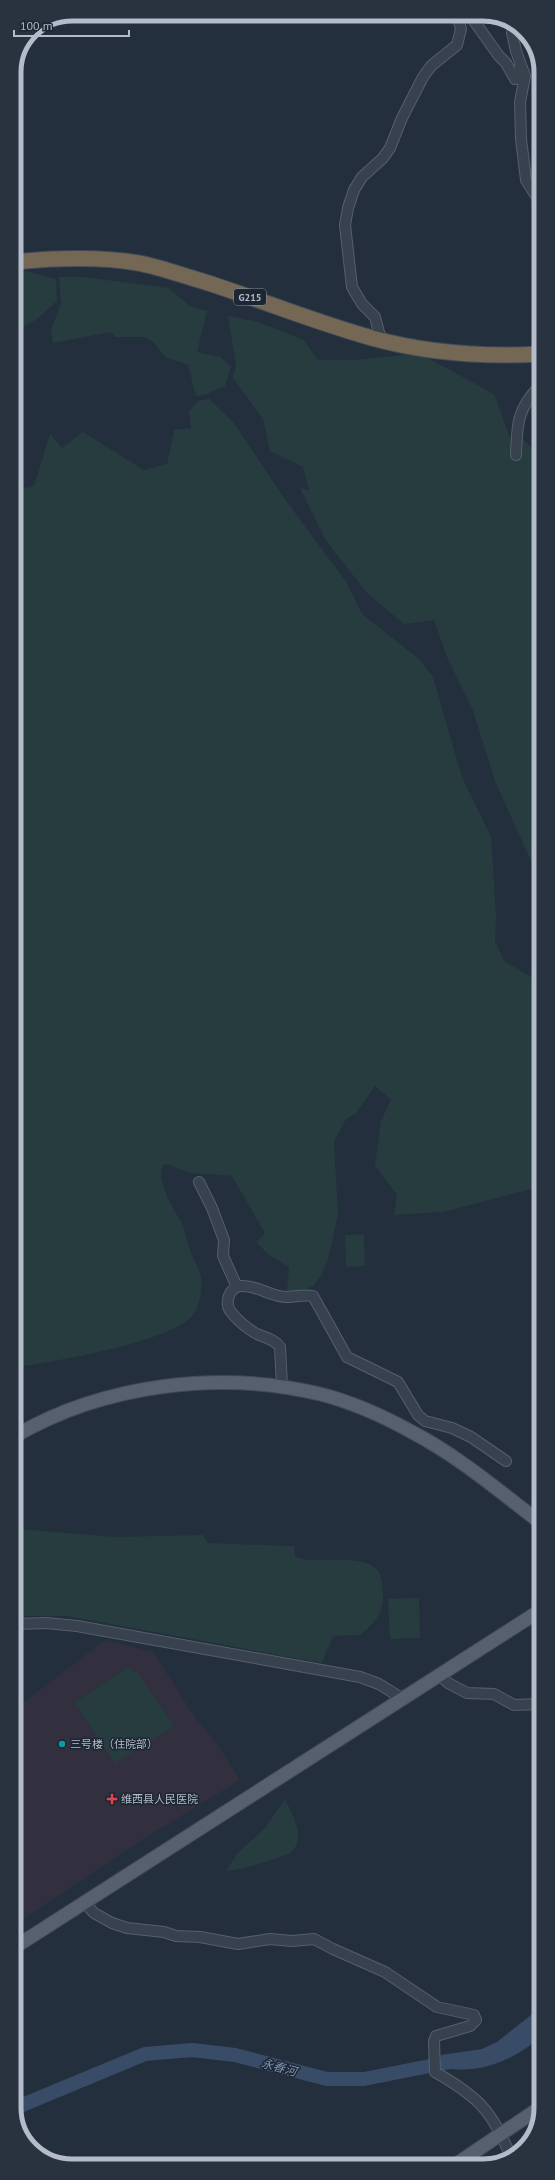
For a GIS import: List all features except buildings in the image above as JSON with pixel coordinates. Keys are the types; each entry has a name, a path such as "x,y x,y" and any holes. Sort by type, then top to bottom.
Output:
{"highway":[{"name":"G215","path":"21,261 47,259 98,258 156,267 381,340 420,348 490,355 534,354"}],"main road":[{"path":"21,1433 37,1424 66,1412 116,1396 155,1388 228,1382 282,1386 344,1401 408,1429 469,1468 534,1518"},
{"path":"21,1940 84,1903 534,1615"},
{"path":"464,2159 534,2112"}],"street":[{"path":"381,340 375,318 362,304 352,287 344,225 348,208 354,190 362,177 390,148 402,118 431,66 457,45 461,29 458,21"},
{"path":"474,21 499,56 506,63 515,79 518,78 521,63"},
{"path":"513,31 512,33 516,51 525,76 520,102 521,138 526,180 534,193"},
{"path":"516,455 519,414 534,394"},
{"path":"199,1182 215,1215 224,1240 223,1256 237,1287"},
{"path":"282,1386 280,1347 271,1339 248,1328 229,1308 228,1303 230,1292 237,1287 257,1288 286,1297 313,1296 348,1357 398,1382 418,1415 425,1421 452,1428 506,1461"},
{"path":"21,1624 46,1623 77,1626 360,1677 379,1684 403,1699"},
{"path":"440,1675 448,1683 467,1693 494,1694 514,1704 534,1704"},
{"path":"84,1903 94,1913 112,1923 128,1928 159,1931 176,1936 200,1937 238,1944 270,1939 292,1941 319,1940 333,1949 385,1972 436,2007 471,2014 476,2017 476,2020 470,2026 436,2036 434,2041 435,2072 474,2097 485,2107 502,2135 508,2152"}],"shaded area":[{"name":"维西县人民医院","path":"105,1640 153,1652 194,1716 218,1745 240,1780 148,1836 21,1920 21,1704"}],"green space":[{"path":"21,270 56,279 57,301 37,319 21,329"},
{"path":"59,277 83,277 168,288 190,306 207,311 197,352 220,357 231,366 225,386 205,395 196,396 188,365 165,357 154,343 145,337 115,337 111,332 53,343 51,330 61,304"},
{"path":"228,316 258,322 304,340 318,360 357,360 403,355 426,357 494,394 512,443 524,440 534,450 534,868 495,781 472,708 447,657 434,620 404,624 367,593 325,539 300,488 309,490 303,467 270,451 263,419 233,378 236,364"},
{"path":"209,399 233,422 287,502 347,583 362,614 419,659 433,677 462,777 491,837 496,915 495,941 504,961 534,979 534,1188 443,1212 394,1215 397,1195 375,1166 381,1121 391,1100 375,1086 356,1113 346,1119 334,1142 338,1215 328,1259 321,1276 313,1286 296,1293 287,1292 289,1267 269,1255 256,1242 265,1233 232,1176 189,1173 168,1164 163,1165 161,1171 166,1194 183,1225 190,1249 201,1275 201,1294 198,1306 192,1316 180,1325 136,1343 81,1356 21,1366 21,481 25,488 34,486 50,434 62,448 83,432 144,470 167,464 174,430 191,428 189,411 198,401"},
{"path":"364,1234 365,1266 346,1267 345,1235"},
{"path":"21,1529 114,1537 203,1535 207,1543 294,1546 295,1557 308,1560 356,1561 373,1566 379,1573 383,1595 380,1613 373,1623 360,1635 333,1636 322,1663 67,1616 21,1616"},
{"path":"419,1598 420,1638 390,1639 388,1599"},
{"path":"128,1667 138,1673 174,1726 115,1763 74,1703"},
{"path":"285,1799 297,1826 298,1840 296,1847 288,1854 237,1870 226,1871 237,1854 265,1828"}],"water":[{"path":"534,2013 534,2042 519,2053 482,2068 455,2069 442,2067 441,2055 482,2049 497,2042"}],"waterway":[{"name":"永春河","path":"21,2106 145,2054 192,2050 235,2055 327,2079 364,2079 460,2060"}],"place":[{"name":"三号楼（住院部）","path":"62,1744"},
{"name":"维西县人民医院","path":"112,1799"}]}
